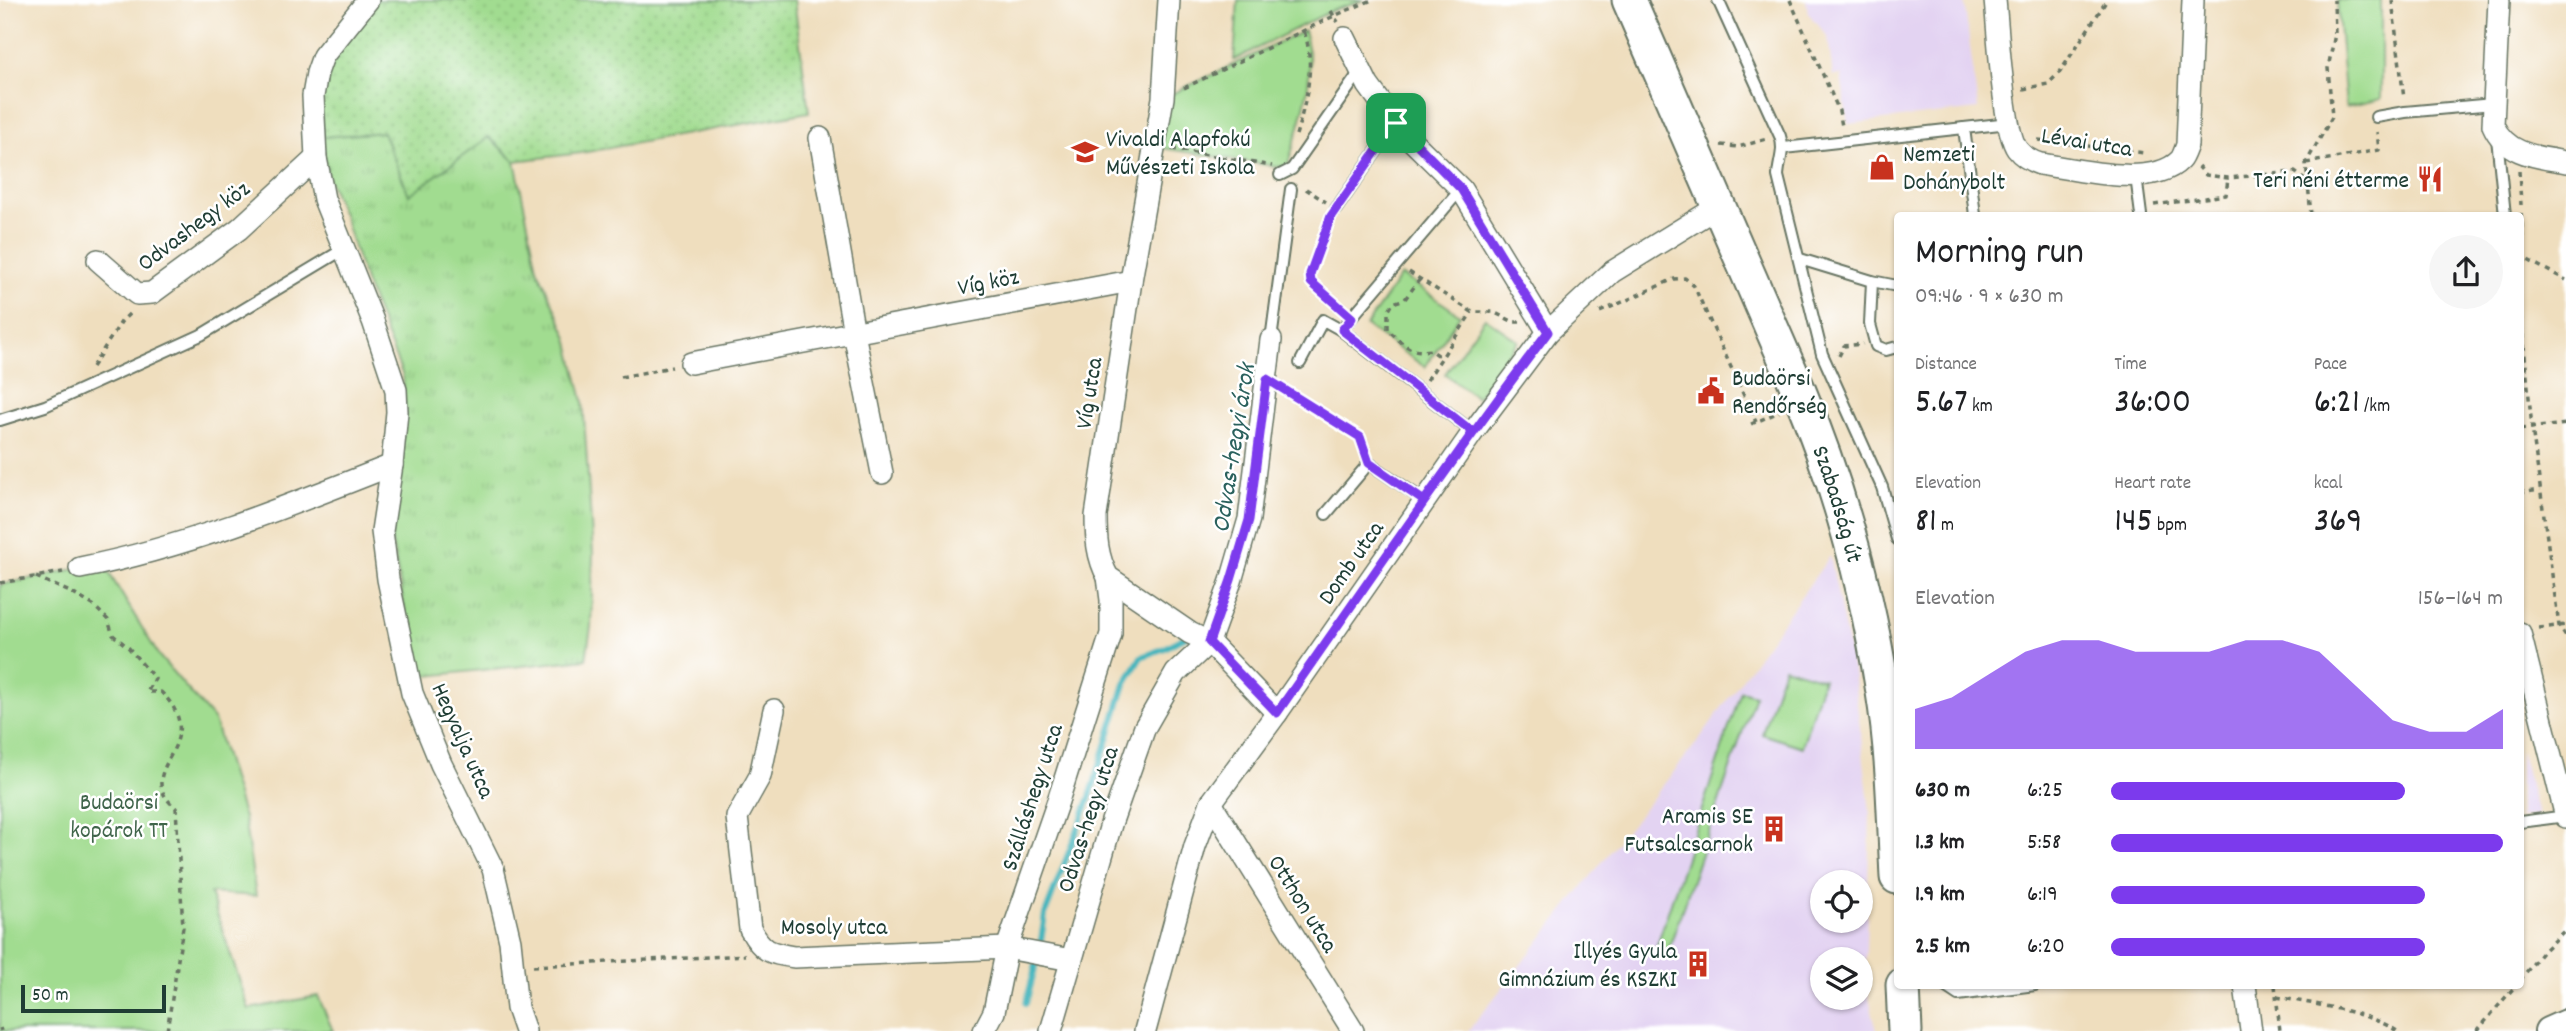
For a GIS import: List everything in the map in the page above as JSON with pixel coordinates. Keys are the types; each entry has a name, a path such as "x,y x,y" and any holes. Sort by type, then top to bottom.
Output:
{"main road":[{"name":"Szabadság út","path":"1629,0 1819,439 1849,536 1876,652 1887,720 1894,830"},
{"path":"1903,989 1905,1031"}],"street":[{"name":"Hegyalja utca","path":"368,0 323,56 317,73 313,96 316,158 324,198 373,321 396,390 397,412 392,465 382,531 384,559 412,692 441,764 493,869 504,912 517,1008 524,1031"},
{"name":"Víg utca","path":"1108,577 1101,565 1096,516 1163,98 1169,0"},
{"name":"Lévai utca","path":"1995,0 2016,118 2012,138 2018,151 2039,164 2136,176 2169,168 2181,159"},
{"path":"2181,159 2189,131 2193,0"},
{"path":"2499,0 2493,125 2503,141 2518,152 2566,162"},
{"path":"1345,38 1368,85 1396,123 1461,189 1546,328"},
{"path":"820,138 882,473"},
{"name":"Odvashegy köz","path":"98,260 137,294 152,293 239,229 316,158"},
{"name":"Domb utca","path":"1145,1031 1195,846 1211,803 1546,328 1578,304 1612,272 1719,206"},
{"name":"Víg köz","path":"691,363 1132,281"},
{"path":"1209,642 1249,520 1271,340"},
{"path":"80,568 157,549 289,505 392,465"},
{"path":"1108,577 1190,633 1209,642 1277,713"},
{"name":"Szálláshegy utca","path":"984,1031 994,1012 1007,948 1058,801 1111,634 1108,577"},
{"path":"2526,631 2566,816"},
{"name":"Odvas-hegy utca","path":"1051,1031 1112,821 1145,727 1176,673 1209,642"},
{"name":"Mosoly utca","path":"774,710 760,776 737,817 750,929 759,946 772,954 794,957 1007,948 1071,960"},
{"name":"Otthon utca","path":"1211,803 1344,1026"},
{"path":"2245,989 2250,1031"},
{"path":"2548,1031 2566,1023"}],"lane":[{"path":"1718,0 1784,148 1779,162 1779,176 1822,354 1882,487 1894,529"},
{"path":"1277,171 1292,169 1361,70"},
{"path":"2376,117 2493,104"},
{"path":"1784,148 1964,128 2016,118"},
{"path":"1336,209 1396,123"},
{"path":"1964,128 1975,212"},
{"path":"2496,132 2505,212"},
{"path":"2136,176 2140,211"},
{"path":"1271,340 1291,188"},
{"path":"1342,330 1461,189"},
{"path":"0,420 45,406 201,335 344,249"},
{"path":"1800,259 1894,285"},
{"path":"1872,281 1870,324 1875,343 1886,350 1894,348"},
{"path":"1300,363 1323,320 1342,330 1473,432"},
{"path":"1326,514 1369,463 1424,501"},
{"path":"2524,821 2566,816"},
{"path":"1949,989 1958,995 2004,989"}],"path":[{"path":"1163,98 1304,31 1333,13 1372,0"},
{"path":"1790,0 1839,111 1842,128"},
{"path":"2107,0 2060,72 2048,84 2021,89 2016,118 2038,141 2193,159 2206,175 2228,178 2295,172 2306,181"},
{"path":"2311,212 2306,163 2332,117 2328,68 2335,34 2334,0"},
{"path":"2392,0 2405,112"},
{"path":"1294,142 1309,79 1310,53 1304,31"},
{"path":"2306,163 2379,150 2376,117"},
{"path":"1716,142 1724,147 1738,146 1780,136"},
{"path":"1155,147 1277,171"},
{"path":"2518,152 2520,212"},
{"path":"2140,211 2226,195 2228,178"},
{"path":"1336,209 1310,274 1311,282 1352,318"},
{"path":"2524,259 2566,280"},
{"path":"1397,265 1472,312 1493,312 1514,322 1546,328"},
{"path":"1578,304 1592,316 1674,279 1685,278 1694,286 1753,423 1803,401"},
{"path":"1420,279 1405,299 1393,303 1388,312 1388,330 1410,350 1431,350 1442,358"},
{"path":"77,392 121,322 152,293"},
{"path":"1420,391 1472,312"},
{"path":"1831,374 1844,346 1875,343"},
{"path":"2524,346 2558,626 2566,637"},
{"path":"621,376 691,363"},
{"path":"1267,379 1360,437 1369,463"},
{"path":"2524,429 2566,424"},
{"path":"2524,492 2540,490"},
{"path":"0,583 80,568"},
{"path":"36,577 93,605 108,620 113,635 128,647 155,679 147,692 161,692 173,704 181,722 180,733 160,780 164,798 176,808 183,927 167,1031"},
{"path":"2526,631 2566,625"},
{"path":"2524,975 2543,951 2566,929"},
{"path":"513,967 772,954"},
{"path":"2276,989 2280,1031"},
{"path":"2477,1031 2513,989"},
{"path":"2277,997 2362,1017 2388,1025 2397,1031"}],"shaded area":[{"path":"1806,0 1964,0 1978,109 1848,124 1841,75 1833,76 1828,37 1808,13"},
{"path":"1830,556 1853,670 1870,812 1868,870 1810,870 1810,933 1866,933 1866,947 1810,947 1810,1010 1872,1010 1877,1031 1468,1031 1695,745"},
{"path":"2524,764 2538,815 2524,817"}],"green space":[{"path":"375,0 794,0 809,112 581,153 515,161 489,137 409,195 383,132 323,137 319,92 339,50"},
{"path":"1238,0 1364,0 1331,11 1234,60"},
{"path":"2337,0 2381,0 2381,99 2346,107"},
{"path":"1304,31 1309,65 1306,100 1287,168 1155,147 1163,98"},
{"path":"383,132 489,137 515,161 537,268 568,338 583,401 593,554 591,627 586,659 418,677 391,538 405,414 403,376 327,176 322,137"},
{"path":"1401,275 1460,315 1425,367 1366,326"},
{"path":"1485,318 1518,341 1477,398 1445,374"},
{"name":"Budaörsi kopárok TT","path":"103,563 159,656 214,720 244,818 256,896 210,893 249,1009 318,996 333,1031 0,1031 0,585"},
{"path":"1784,667 1823,679 1802,747 1762,734"},
{"path":"1741,691 1755,695 1667,954 1655,951"}],"waterway":[{"name":"Odvas-hegyi árok","path":"1041,941 1045,914 1090,797 1125,684 1141,657 1186,636"},
{"name":"Odvas-hegyi árok","path":"1026,1003 1037,961"}],"place":[{"name":"Vivaldi Alapfokú Művészeti Iskola","path":"1085,152"},
{"name":"Nemzeti Dohánybolt","path":"1882,167"},
{"name":"Teri néni étterme","path":"2430,179"},
{"name":"Budaörsi Rendőrség","path":"1711,391"},
{"name":"Aramis SE Futsalcsarnok","path":"1774,829"},
{"name":"Illyés Gyula Gimnázium és KSZKI","path":"1698,964"}],"route":[{"path":"1396,123 1331,216 1310,274 1311,282 1352,318 1342,330 1473,432 1424,501 1369,463 1360,437 1267,379 1249,520 1209,642 1277,713 1473,432 1548,332 1461,189 1396,123"}]}
